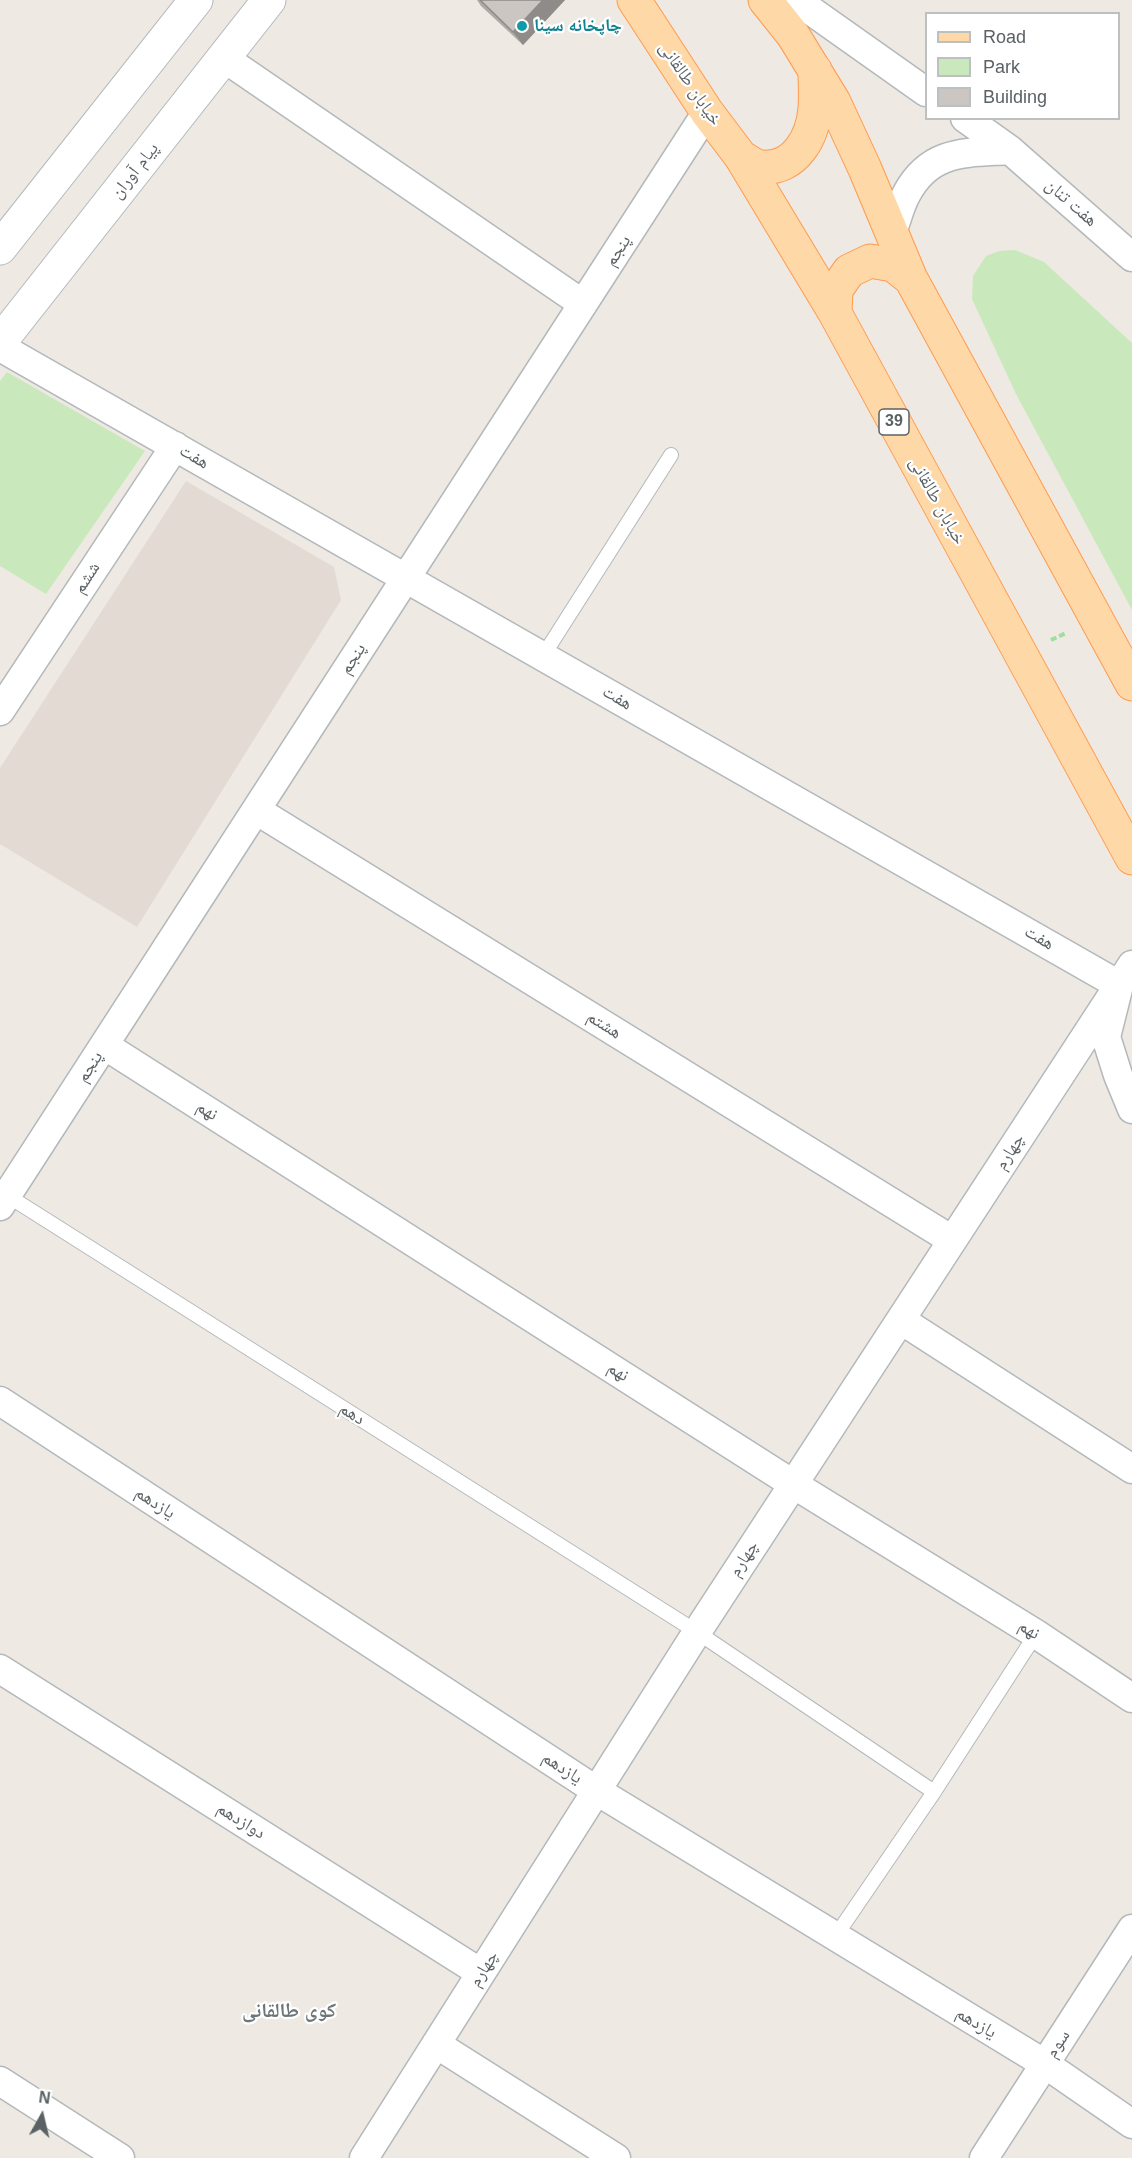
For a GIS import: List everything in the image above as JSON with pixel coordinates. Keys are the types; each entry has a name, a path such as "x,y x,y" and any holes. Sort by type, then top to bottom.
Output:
{"main road":[{"name":"پیام آوران","path":"0,342 269,0"},
{"name":"خیابان طالقانی","path":"634,0 707,112 741,157 835,312 1132,858"},
{"path":"765,0 793,35 834,102 911,279 1132,684"},
{"path":"0,248 191,2"},
{"path":"741,157 760,167 781,166 798,154 808,136 816,110 815,70"},
{"path":"835,312 836,290 849,271 870,261 893,265 911,279"}],"street":[{"path":"796,0 925,91"},
{"path":"224,58 583,304"},
{"name":"پنجم","path":"2,1198 104,1046 707,112"},
{"name":"هفت تنان","path":"968,120 1010,150 1132,256"},
{"path":"892,232 907,192 929,164 958,154 1010,150"},
{"name":"هفت","path":"0,347 543,656 1126,975"},
{"name":"ششم","path":"0,711 175,446"},
{"name":"هشتم","path":"256,810 952,1240"},
{"path":"1126,975 1106,1037 1132,1108"},
{"name":"چهارم","path":"364,2158 697,1632 1126,975"},
{"name":"نهم","path":"104,1046 793,1484 1036,1634 1132,1698"},
{"path":"901,1320 1132,1469"},
{"name":"یازدهم","path":"0,1401 597,1791 1045,2064 1132,2124"},
{"name":"دوازدهم","path":"0,1669 481,1973"},
{"name":"سوم","path":"984,2158 1132,1929"},
{"path":"436,2044 616,2158"},
{"path":"0,2081 120,2158"}],"lane":[{"path":"543,656 671,456"},
{"name":"دهم","path":"2,1198 697,1632 934,1792"},
{"path":"835,1937 934,1792 1036,1634"}],"path":[{"path":"1021,654 1096,618"}],"shaded area":[{"path":"186,481 334,567 341,600 137,927 0,844 0,768"}],"green space":[{"path":"1015,250 1044,262 1132,343 1132,610 1016,394 972,299 973,276 986,256 999,251"},
{"path":"7,372 145,451 46,594 0,566 0,381"}],"building":[{"path":"480,0 543,0 513,32"}],"place":[{"name":"چاپخانه سینا","path":"522,26"}],"district":[{"name":"کوی طالقانی","path":"289,2011"}]}
